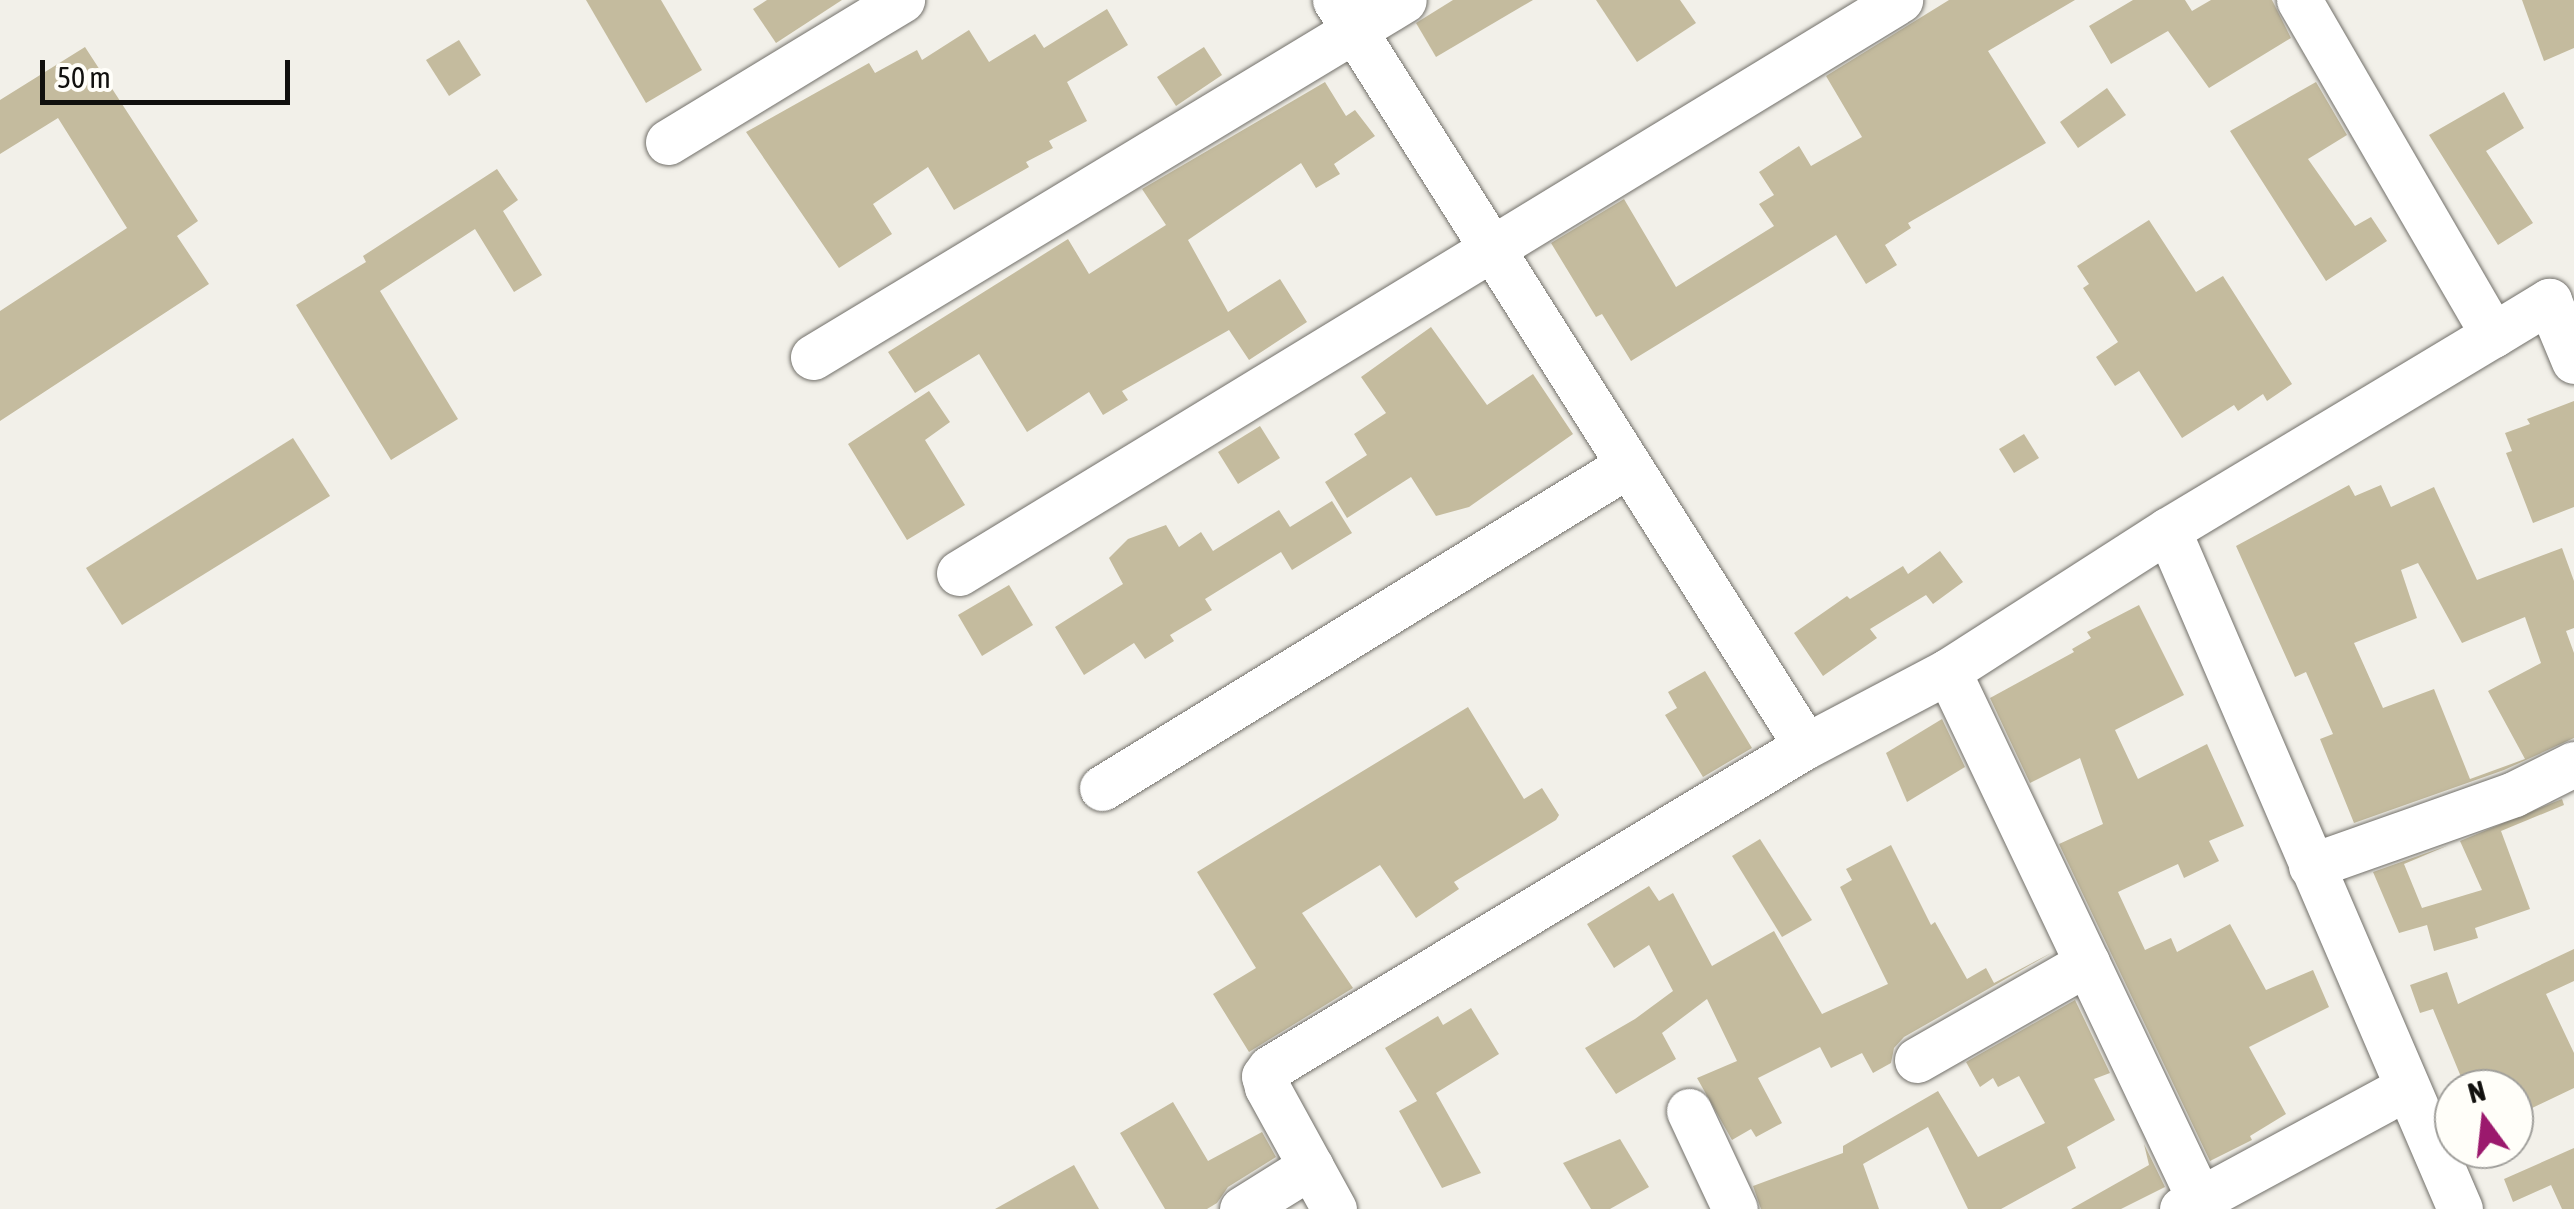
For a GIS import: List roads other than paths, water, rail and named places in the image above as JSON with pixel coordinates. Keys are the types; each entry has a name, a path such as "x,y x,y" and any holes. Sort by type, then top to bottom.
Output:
{"street":[{"path":"668,142 902,0"},
{"path":"813,357 1345,15 1404,0"},
{"path":"959,574 1900,0"},
{"path":"2299,0 2494,335"},
{"path":"1345,15 1806,746"},
{"path":"1334,1209 1267,1087 1264,1076 1270,1068 1806,746 1948,671 2168,530 2562,291 2574,360"},
{"path":"1102,788 1628,464"},
{"path":"2168,530 2460,1209"},
{"path":"1948,671 2087,963 2195,1206 2406,1088"},
{"path":"2311,866 2514,794 2574,764"},
{"path":"1917,1060 2087,963"},
{"path":"1690,1112 1735,1209"},
{"path":"1242,1209 1311,1166"}]}
